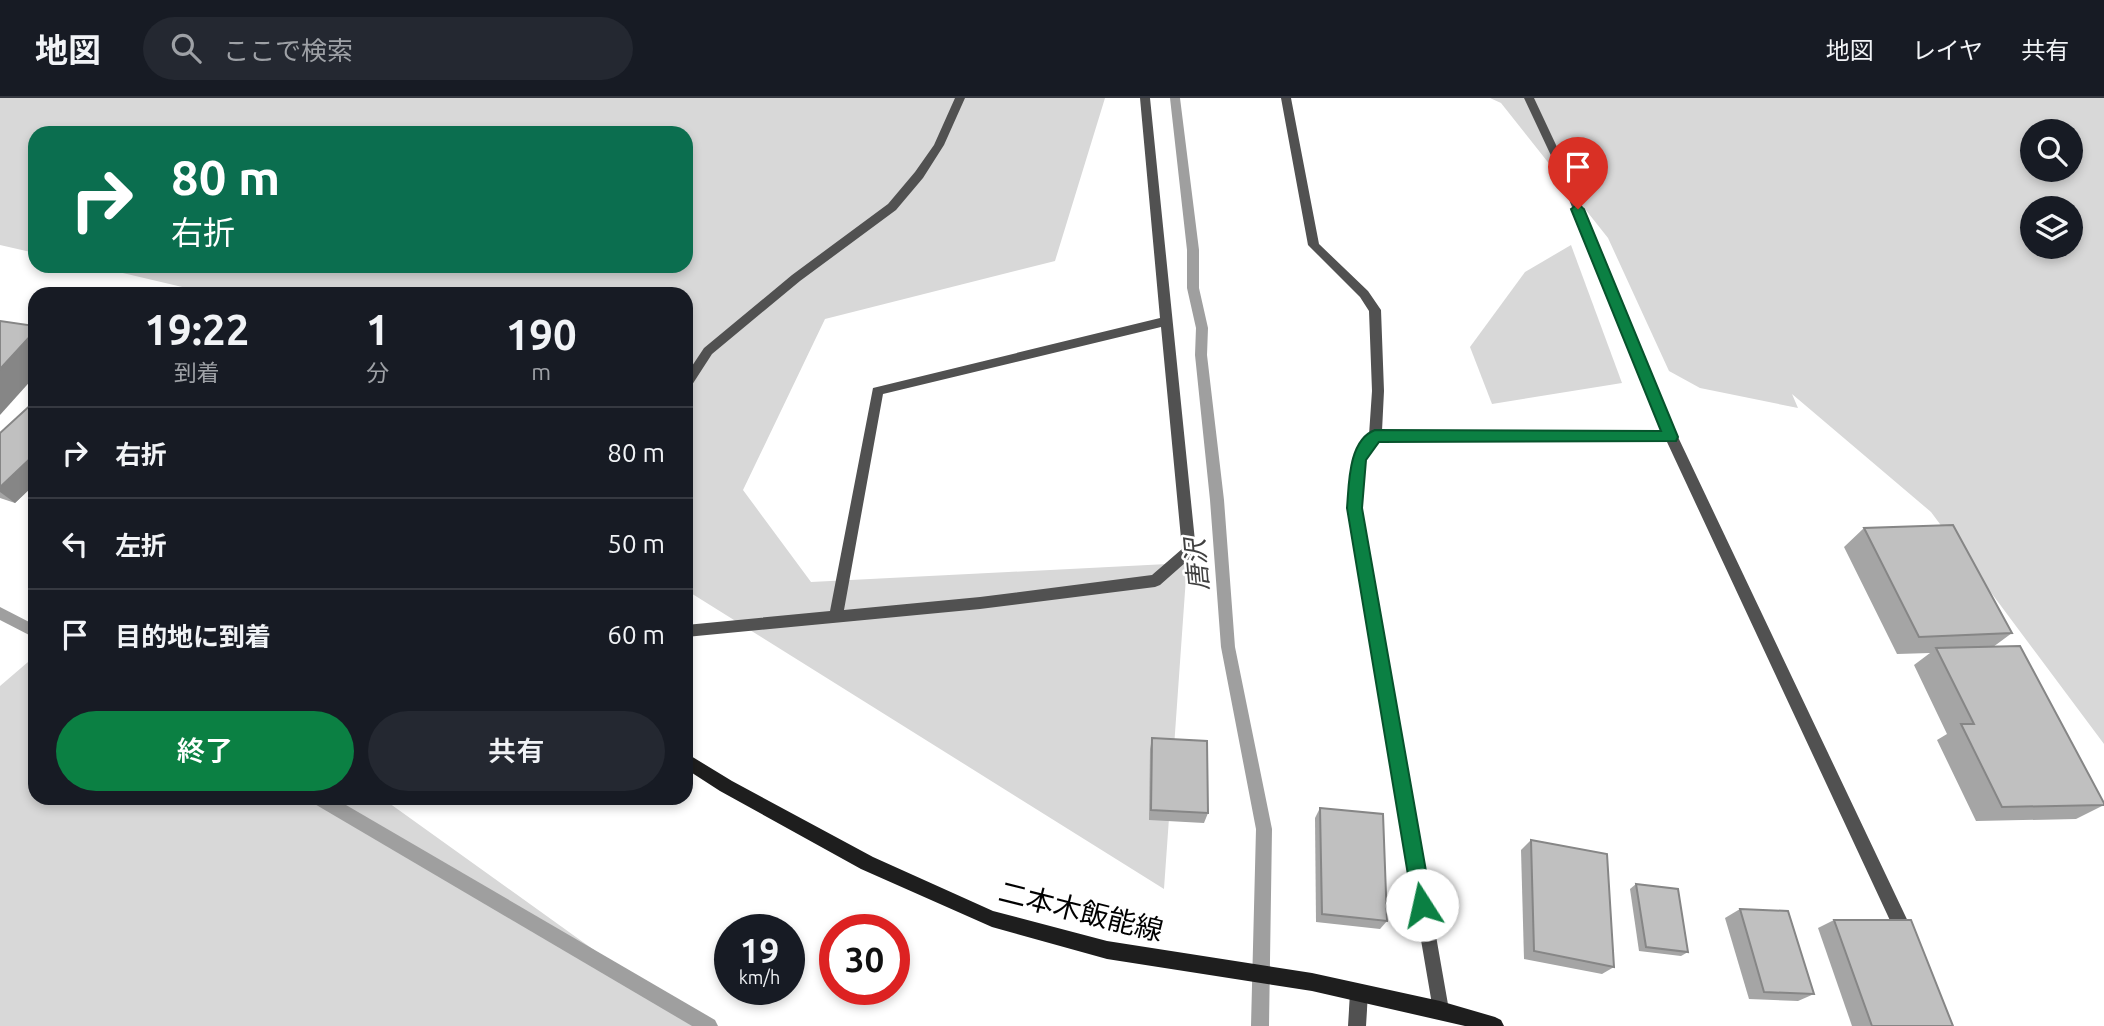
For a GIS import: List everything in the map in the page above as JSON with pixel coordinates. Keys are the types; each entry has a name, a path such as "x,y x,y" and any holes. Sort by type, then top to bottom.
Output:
{"main road":[{"name":"二本木飯能線","path":"693,765 726,786 867,863 992,919 1107,950 1312,982 1440,1010 1496,1026"}],"street":[{"path":"693,374 708,351 796,278 892,207 919,175 939,145 960,98"},
{"path":"693,630 979,603 1155,582 1189,551 1145,98"},
{"path":"1286,98 1314,245 1364,294 1374,310 1378,391 1375,436 1359,459 1354,508 1440,1010"},
{"path":"1529,98 1559,162 1671,437 1913,950"},
{"path":"836,616 877,391 1166,321"},
{"path":"1375,436 1671,437"},
{"path":"1357,1026 1359,993"}],"shaded area":[{"path":"0,98 1105,98 1055,261 825,319 743,490 811,582 1187,563 1164,889 693,594 693,287 182,287 123,273 693,273 693,126 28,126 28,251 0,245"},
{"path":"1490,98 2104,98 2104,744 1931,512 1792,394 1798,408 1700,388 1669,371 1608,238 1501,103"},
{"path":"1571,245 1622,383 1492,404 1470,347 1525,272"},
{"path":"28,662 28,805 392,805 700,1026 0,1026 0,686"}],"building":[{"path":"0,321 28,325 28,339 0,369"},
{"path":"28,407 28,461 0,487 0,433"},
{"path":"1953,525 2012,633 1919,637 1864,528"},
{"path":"2020,646 2104,805 2002,807 1961,724 1974,724 1936,648"},
{"path":"1152,738 1207,741 1208,813 1151,810"},
{"path":"1320,808 1383,814 1387,921 1322,914"},
{"path":"1531,840 1607,854 1614,967 1534,951"},
{"path":"1636,884 1678,889 1688,952 1646,947"},
{"path":"1740,909 1788,911 1814,994 1764,992"},
{"path":"1834,920 1911,920 1953,1026 1872,1026"}],"waterway":[{"name":"唐沢","path":"1175,98 1193,250 1193,288 1202,328 1201,355 1217,500 1228,647 1264,829 1260,1026"},
{"path":"0,613 28,628"},
{"path":"331,805 709,1026"}],"route":[{"path":"1422,905 1354,508 1359,459 1375,436 1671,437 1578,209"}]}
